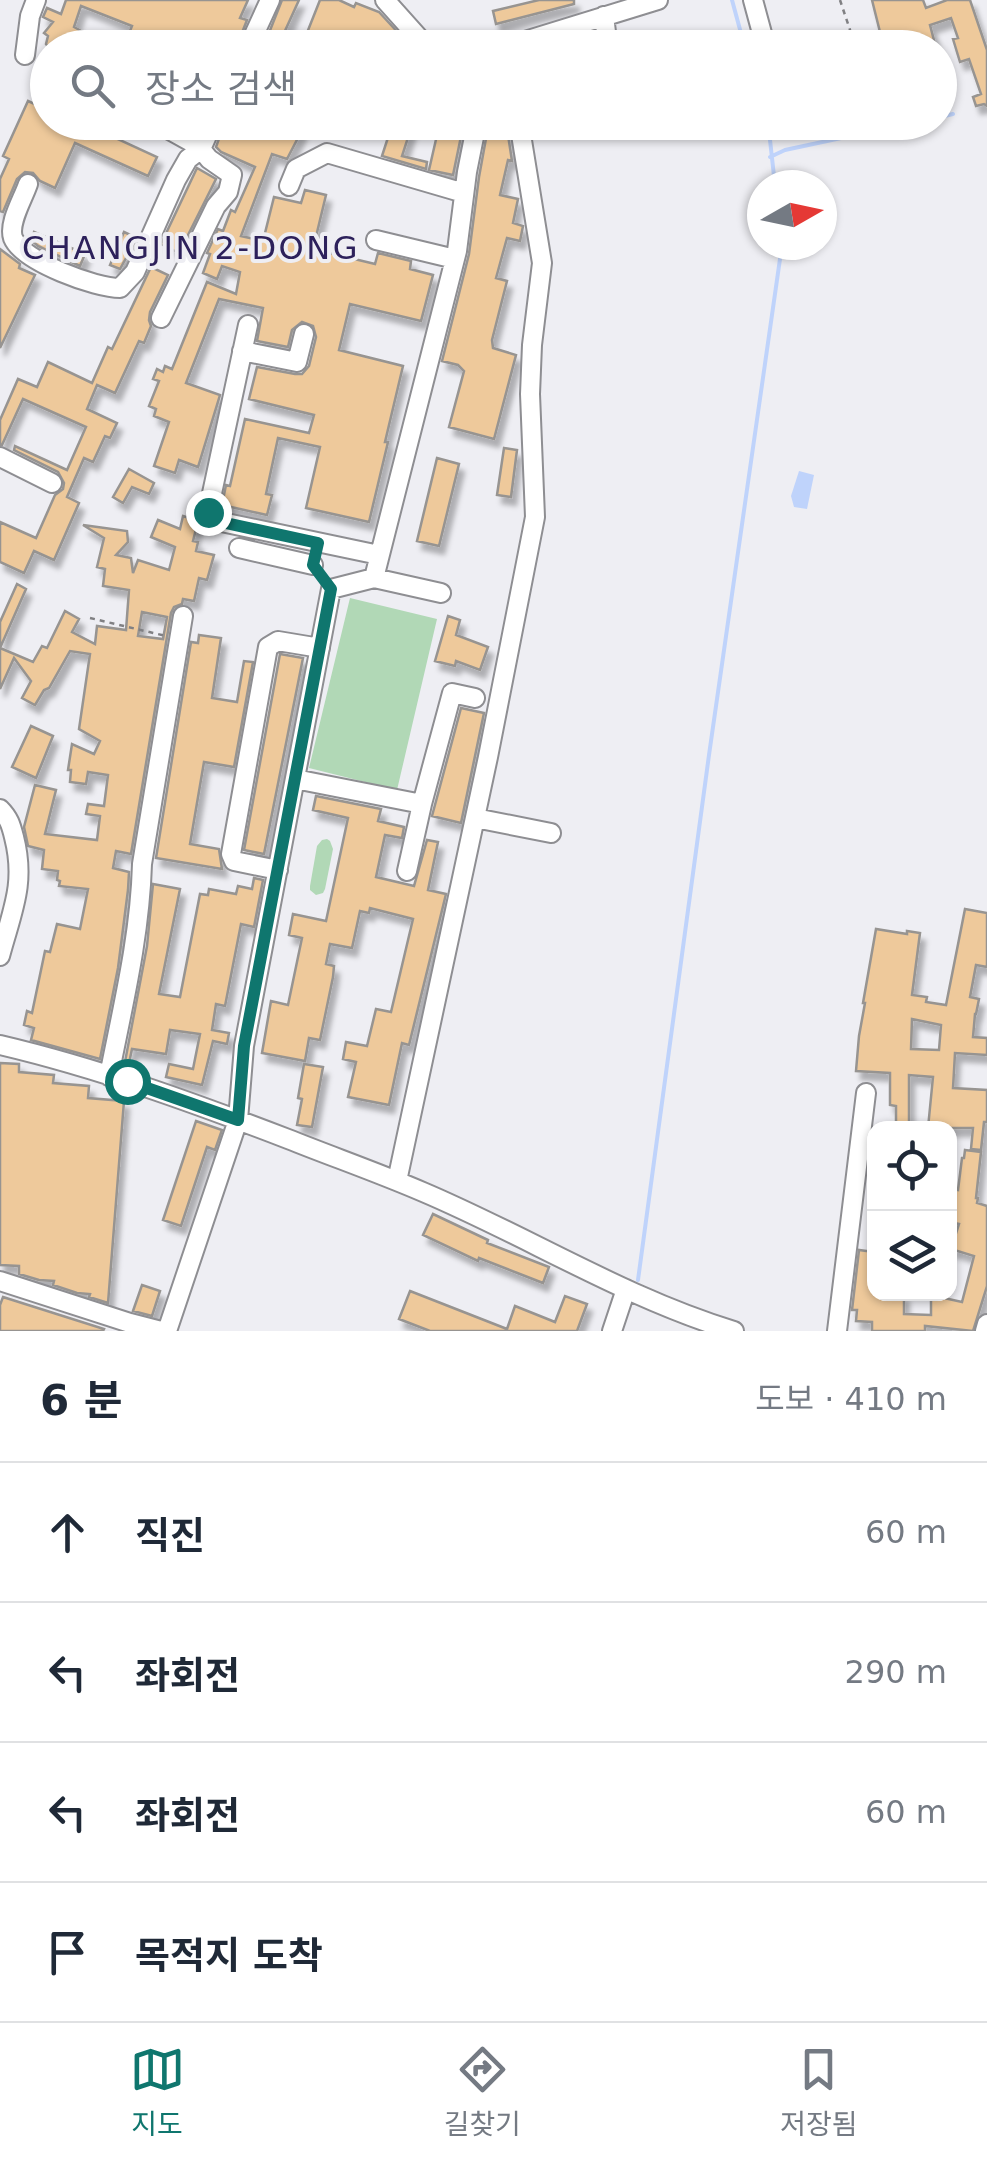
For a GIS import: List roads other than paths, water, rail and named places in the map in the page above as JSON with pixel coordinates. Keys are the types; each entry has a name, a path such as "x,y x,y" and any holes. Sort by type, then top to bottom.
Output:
{"street":[{"path":"25,55 36,0"},
{"path":"256,30 270,0"},
{"path":"385,0 412,30"},
{"path":"587,0 602,30"},
{"path":"559,30 658,0"},
{"path":"753,0 761,30"},
{"path":"161,318 216,206 228,192 232,175 185,140"},
{"path":"28,184 12,227 14,239 24,252 106,288 120,288 135,272 188,159 201,149 205,140"},
{"path":"374,578 455,259 474,140"},
{"path":"397,1181 535,517 530,394 542,262 522,140"},
{"path":"289,186 296,169 327,153 464,193"},
{"path":"376,240 455,259"},
{"path":"248,325 208,512 212,520 379,555"},
{"path":"242,351 298,362 304,334"},
{"path":"0,457 52,483"},
{"path":"313,565 318,543"},
{"path":"0,1282 130,1324 164,1331 238,1120 244,1046 331,589 313,565 238,548"},
{"path":"331,589 374,578 441,593"},
{"path":"109,1076 135,946 142,864 183,616"},
{"path":"278,870 234,861 231,854 268,647 278,641 320,648"},
{"path":"407,871 452,692 475,698"},
{"path":"295,779 422,804"},
{"path":"0,808 10,819 20,860 20,886 0,956"},
{"path":"475,818 550,833"},
{"path":"0,1045 50,1057 238,1120 397,1181 626,1290 734,1331"},
{"path":"838,1331 866,1093"},
{"path":"612,1331 626,1290"},
{"path":"985,1331 987,1324"}],"water":[{"path":"799,471 814,475 807,509 794,507 791,496"}],"waterway":[{"path":"732,0 740,30"},
{"path":"770,140 773,170"},
{"path":"770,157 832,140"},
{"path":"638,1280 780,260"}],"district":[{"name":"CHANGJIN 2-DONG","path":"191,248"}]}
